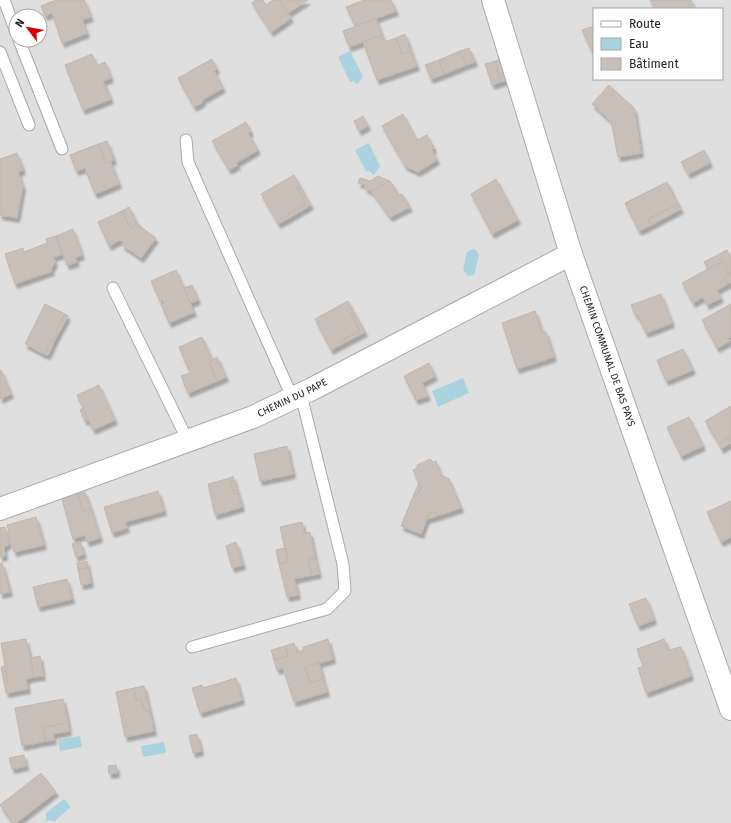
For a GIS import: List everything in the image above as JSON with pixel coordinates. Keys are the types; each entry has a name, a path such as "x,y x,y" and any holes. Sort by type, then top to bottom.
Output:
{"street":[{"name":"CHEMIN COMMUNAL DE BAS PAYS","path":"493,0 571,254 731,709"},
{"name":"CHEMIN DU PAPE","path":"0,509 254,417 297,397 571,254"}],"lane":[{"path":"4,0 8,11"},
{"path":"22,48 62,149"},
{"path":"0,52 29,125"},
{"path":"186,140 188,162 297,397 343,564 345,591 327,609 192,647"},
{"path":"113,288 188,441"}],"shaded area":[{"path":"0,0 731,0 731,823 0,823"}],"water":[{"path":"350,51 363,76 358,84 353,81 350,82 338,57"},
{"path":"369,143 380,166 374,175 369,171 366,172 355,150"},
{"path":"472,249 476,250 479,255 474,275 468,276 463,270 467,252"},
{"path":"463,378 469,393 438,407 432,391"},
{"path":"80,736 82,747 60,751 58,740"},
{"path":"164,742 166,753 143,757 141,746"},
{"path":"64,799 71,807 54,822 52,820 46,821 46,813"}],"building":[{"path":"56,0 84,0 91,17 82,20 87,33 62,43 52,13 48,15 48,8 42,8 41,6"},
{"path":"256,0 263,0 266,5 273,0 279,0 291,18 271,32 252,3"},
{"path":"279,0 308,0 288,13"},
{"path":"364,0 391,0 396,11 355,26 346,7"},
{"path":"650,0 691,0 694,7 691,8 654,8"},
{"path":"376,19 382,35 349,47 343,31"},
{"path":"593,26 593,49 591,50 582,30"},
{"path":"405,34 411,51 402,54 396,38"},
{"path":"382,35 384,42 396,38 402,54 411,51 417,66 377,80 363,42"},
{"path":"469,48 475,62 466,65 460,51"},
{"path":"460,51 466,65 444,74 439,60"},
{"path":"92,54 96,66 105,62 111,78 103,81 111,99 83,110 65,65"},
{"path":"212,59 217,69 214,71 223,88 202,100 203,102 194,107 178,78"},
{"path":"501,59 507,80 501,82 495,61"},
{"path":"439,60 444,74 431,79 425,65"},
{"path":"495,61 501,82 492,85 485,64"},
{"path":"609,85 634,108 641,153 618,157 611,121 592,104"},
{"path":"403,114 417,140 427,135 434,148 432,150 437,160 418,172 405,166 382,126"},
{"path":"363,116 368,126 359,131 354,121"},
{"path":"246,122 251,132 248,133 258,150 236,163 238,165 229,170 212,141"},
{"path":"107,141 114,160 106,163 98,144"},
{"path":"98,144 106,163 110,161 119,184 95,194 85,168 76,171 70,155"},
{"path":"704,150 710,163 688,174 681,162"},
{"path":"17,153 23,170 18,172 23,186 17,218 0,215 0,159"},
{"path":"294,175 300,186 297,187 306,204 287,215 289,218 278,224 261,194"},
{"path":"378,176 390,181 371,191 366,189 364,184 358,183 360,178 370,181"},
{"path":"496,179 518,220 492,234 471,194"},
{"path":"390,181 399,195 402,194 410,207 390,217 371,191"},
{"path":"667,182 678,204 648,219 651,225 639,231 625,203"},
{"path":"300,186 311,205 289,218 287,215 306,204 297,187"},
{"path":"678,204 681,209 651,225 648,219"},
{"path":"129,207 138,225 136,223 132,228 129,226 122,211"},
{"path":"122,211 129,226 132,228 136,223 156,238 141,258 122,245 124,242 120,240 109,246 98,222"},
{"path":"73,229 82,255 75,258 77,262 67,265 56,236"},
{"path":"56,236 63,254 53,257 55,262 51,269 52,271 15,284 5,254 23,248 24,252 47,243 46,239"},
{"path":"727,250 731,258 731,282 728,284 724,277 730,274 723,261 708,269 704,262"},
{"path":"723,261 730,274 724,277 728,284 717,290 721,298 707,305 703,297 693,303 682,283"},
{"path":"176,270 194,312 169,323 161,304 164,303 162,300 160,301 151,281"},
{"path":"192,285 198,300 190,303 184,288"},
{"path":"661,294 672,323 646,333 631,305"},
{"path":"348,301 354,312 351,313 360,331 340,341 342,344 331,350 315,319"},
{"path":"45,304 65,314 57,329 57,336 52,340 44,354 25,344"},
{"path":"731,304 731,337 728,338 730,341 717,348 702,320"},
{"path":"535,311 542,332 546,332 554,357 517,369 502,323"},
{"path":"354,312 365,332 342,344 340,341 360,331 351,313"},
{"path":"65,314 68,316 57,336 57,329"},
{"path":"57,336 48,355 44,354 52,340"},
{"path":"202,337 212,360 209,362 217,381 188,393 181,376 190,373 179,347"},
{"path":"683,349 693,370 666,381 657,360"},
{"path":"217,357 226,377 217,381 209,362"},
{"path":"429,363 435,376 422,383 428,396 416,400 404,376"},
{"path":"1,370 11,394 0,399 0,371"},
{"path":"99,385 115,420 93,430 77,395"},
{"path":"731,406 731,439 730,437 719,444 705,421"},
{"path":"83,408 88,420 85,421 80,410"},
{"path":"689,417 703,446 681,456 667,427"},
{"path":"730,437 731,443 721,449 719,444"},
{"path":"287,446 293,474 260,481 254,454"},
{"path":"430,459 433,462 436,461 440,474 449,479 461,508 437,516 436,512 429,513 421,534 401,526 414,494 417,496 421,488 413,470 417,468 417,465"},
{"path":"233,476 238,493 234,494 230,478"},
{"path":"230,478 234,494 238,493 242,507 215,515 208,484"},
{"path":"419,483 421,488 417,496 414,494"},
{"path":"158,491 164,511 125,522 127,528 112,533 104,507"},
{"path":"85,492 91,509 83,511 78,494"},
{"path":"78,494 83,511 91,509 100,538 87,542 85,535 73,539 62,499"},
{"path":"731,501 731,537 721,542 707,512"},
{"path":"436,512 437,516 427,519 429,513"},
{"path":"36,517 44,545 14,552 7,525"},
{"path":"302,522 304,533 310,532 315,558 308,560 312,575 294,579 298,595 287,597 279,564 288,562 280,527"},
{"path":"5,527 9,544 4,547 5,556 0,557 0,528"},
{"path":"80,542 84,554 76,557 72,544"},
{"path":"236,542 243,565 232,568 226,546"},
{"path":"285,548 288,562 279,564 276,550"},
{"path":"315,558 319,574 312,575 308,560"},
{"path":"87,561 88,568 78,569 77,563"},
{"path":"2,563 10,592 0,594 0,564"},
{"path":"88,568 91,583 81,585 78,569"},
{"path":"67,579 72,599 38,607 33,587"},
{"path":"646,598 654,620 638,626 629,604"},
{"path":"26,639 34,677 26,679 28,689 6,693 4,682 8,682 1,643"},
{"path":"328,639 333,659 305,667 310,683 323,679 327,692 294,702 283,668 277,670 274,660 288,656 285,646 294,643 297,652 304,650 303,647"},
{"path":"664,639 669,650 681,647 691,676 646,693 638,668 643,666 637,649"},
{"path":"285,646 288,656 274,660 271,650"},
{"path":"40,656 43,676 34,677 30,658"},
{"path":"319,663 323,679 310,683 305,667"},
{"path":"5,666 8,682 4,682 1,667"},
{"path":"236,678 242,700 200,713 192,688 202,685 203,688"},
{"path":"144,686 150,713 143,708 141,699 136,700 134,688"},
{"path":"134,688 136,700 141,699 143,708 150,713 154,731 125,737 116,692"},
{"path":"63,699 68,723 43,727 46,741 22,746 15,708"},
{"path":"68,723 69,731 53,734 54,740 46,741 43,727"},
{"path":"197,734 201,751 193,753 189,736"},
{"path":"24,755 26,766 12,769 9,758"},
{"path":"116,765 117,773 109,774 108,766"},
{"path":"41,773 56,792 16,823 13,823 0,805"}]}
